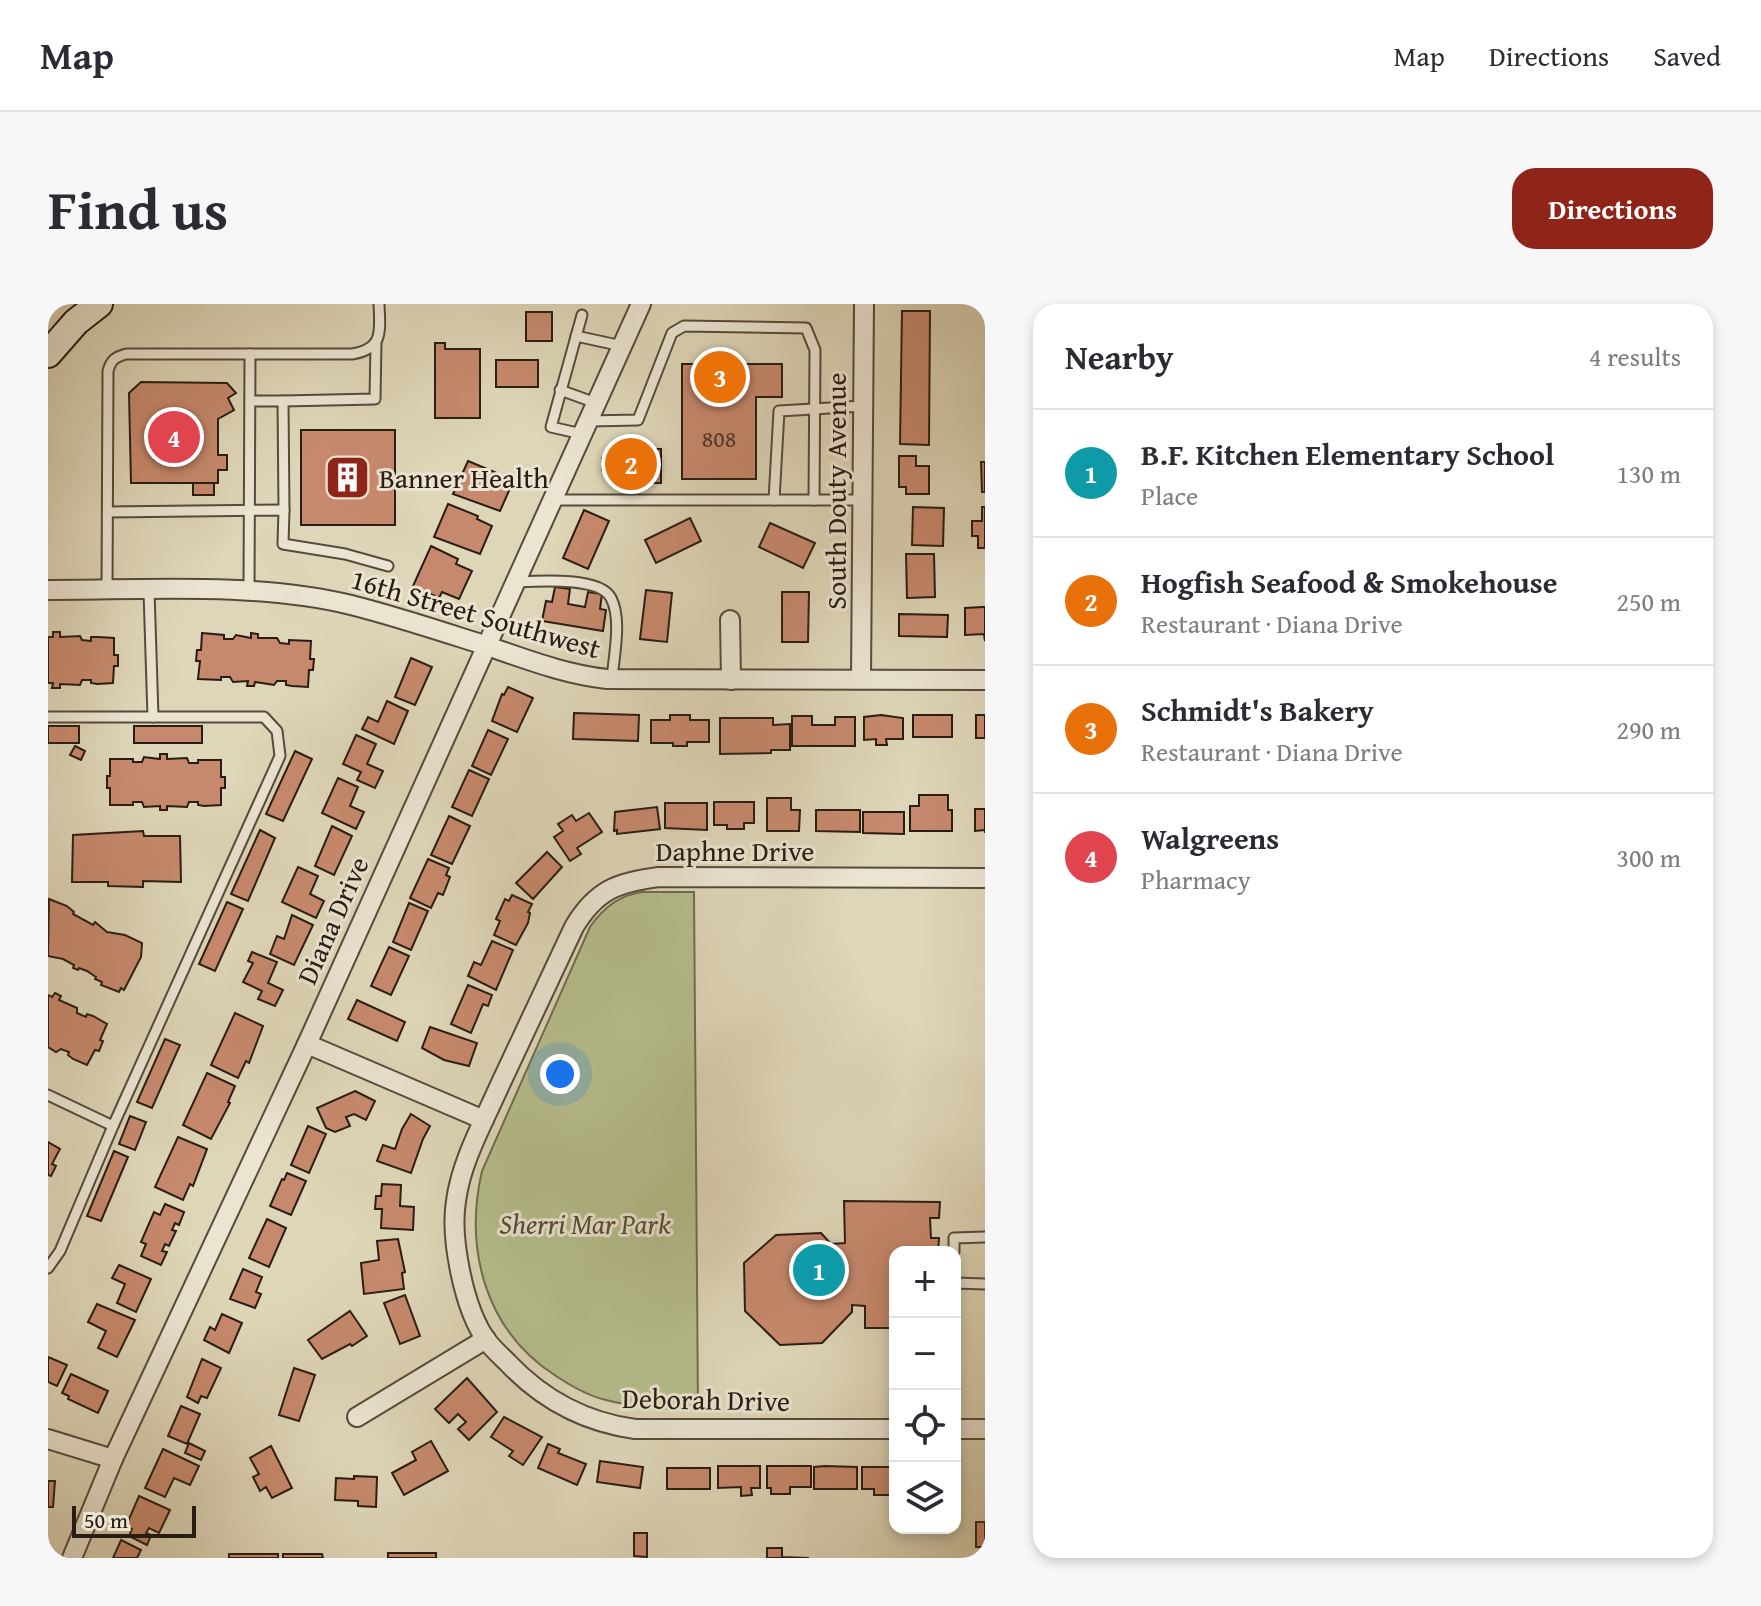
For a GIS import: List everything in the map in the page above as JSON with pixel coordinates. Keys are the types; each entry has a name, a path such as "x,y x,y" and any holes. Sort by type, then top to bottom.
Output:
{"main road":[{"path":"48,354 76,322 99,304"}],"street":[{"name":"Diana Drive","path":"72,1558 113,1459 307,1044 641,304"},
{"name":"South Douty Avenue","path":"861,679 864,304"},
{"name":"16th Street Southwest","path":"48,590 249,591 350,605 557,671 612,679 985,680"},
{"path":"730,620 731,680"},
{"name":"Daphne Drive","path":"484,1120 574,927 590,904 617,886 659,877 985,878"},
{"path":"307,1044 484,1120"},
{"name":"Deborah Drive","path":"484,1120 465,1166 456,1199 457,1256 468,1300 486,1339 523,1379 548,1399 573,1412 616,1427 635,1429 889,1429"},
{"path":"357,1417 486,1339"},
{"path":"961,1429 985,1429"},
{"path":"48,1439 113,1459"}],"lane":[{"path":"107,590 110,363 126,354 368,352 380,332 379,304"},
{"path":"582,315 551,427 585,428 638,420 672,333 684,326 806,328 815,350 814,500"},
{"path":"576,336 622,346"},
{"path":"250,401 375,399 376,342"},
{"path":"249,591 250,354"},
{"path":"560,390 596,403"},
{"path":"283,401 283,544 345,554 388,566"},
{"path":"774,500 779,411 863,406"},
{"path":"552,500 863,500"},
{"path":"108,512 284,510"},
{"path":"515,582 589,584 606,591 615,612 612,679"},
{"path":"149,591 153,717"},
{"path":"48,717 264,717 277,731 280,756 60,1251 48,1268"},
{"path":"48,1095 113,1126"},
{"path":"954,1246 954,1238 985,1237"},
{"path":"961,1283 985,1284"}],"green space":[{"name":"Sherri Mar Park","path":"642,892 694,892 698,1410 606,1400 556,1376 512,1336 486,1286 479,1258 477,1200 482,1171 590,927 612,904"}],"building":[{"path":"902,311 930,311 929,445 900,444"},
{"path":"526,312 552,312 552,341 526,341"},
{"path":"435,343 445,343 445,349 480,349 480,418 435,418"},
{"path":"496,360 538,360 538,387 496,387"},
{"path":"682,364 782,364 782,397 756,397 756,479 682,479"},
{"path":"141,382 227,383 236,393 228,398 234,410 218,419 218,455 227,455 227,470 218,470 218,483 131,483 129,393"},
{"name":"Banner Health","path":"301,430 395,430 395,525 301,525"},
{"path":"612,449 661,449 661,483 612,483 612,470 602,470 602,458 612,458"},
{"path":"899,456 916,456 916,466 929,466 929,494 906,494 906,487 899,487"},
{"path":"468,461 497,473 496,477 512,484 500,511 453,494"},
{"path":"981,462 985,462 985,492 982,492"},
{"path":"193,483 214,483 214,495 193,495"},
{"path":"448,504 478,516 477,519 492,526 480,554 434,537"},
{"path":"913,507 944,508 943,546 912,545"},
{"path":"982,507 985,507 985,548 978,548 978,536 972,536 972,521 982,521"},
{"path":"584,510 609,521 588,569 563,558"},
{"path":"690,518 701,541 656,563 645,540"},
{"path":"770,523 815,543 803,568 759,547"},
{"path":"431,546 458,559 456,564 472,571 459,599 442,592 439,598 413,586"},
{"path":"906,554 934,554 935,597 907,598"},
{"path":"555,587 570,589 568,604 585,607 588,592 602,594 600,609 606,610 603,631 542,621 546,601 552,602"},
{"path":"646,590 672,593 667,642 640,639"},
{"path":"782,592 809,592 808,642 782,642"},
{"path":"985,607 985,641 984,634 965,635 965,608"},
{"path":"899,614 948,615 947,637 899,636"},
{"path":"53,632 60,632 60,637 80,636 82,640 91,641 91,637 114,638 114,655 118,655 118,666 114,666 113,683 97,684 82,680 80,685 60,684 60,688 52,688 53,683 48,683 48,637 53,637"},
{"path":"202,633 233,639 236,635 251,638 251,633 258,634 258,638 277,638 280,643 289,644 289,640 311,641 310,659 314,659 313,670 309,670 308,687 286,685 286,681 277,681 274,685 255,682 254,686 247,686 248,681 233,682 230,677 221,677 221,680 198,679 200,661 196,661 197,650 201,650"},
{"path":"411,658 432,667 415,705 395,697"},
{"path":"508,687 533,698 517,732 492,721 502,694"},
{"path":"387,701 408,711 394,744 362,729 368,717 378,722"},
{"path":"574,713 639,715 638,741 573,739"},
{"path":"670,715 690,715 690,720 709,720 709,742 687,742 687,746 651,743 651,720 670,720"},
{"path":"881,715 903,718 903,739 886,739 887,745 876,745 876,739 864,740 864,717"},
{"path":"913,715 952,715 952,737 913,737"},
{"path":"976,715 985,715 985,738 976,738"},
{"path":"792,716 812,716 812,725 835,725 835,717 855,717 855,746 792,746"},
{"path":"720,718 773,718 773,725 790,724 790,750 720,754"},
{"path":"48,726 79,726 79,743 48,743"},
{"path":"134,726 202,726 202,743 134,743"},
{"path":"488,730 508,739 491,775 472,766"},
{"path":"356,735 376,744 367,764 383,771 375,788 357,780 361,772 343,764"},
{"path":"75,746 85,751 81,760 70,755"},
{"path":"295,751 312,759 283,821 266,814"},
{"path":"160,754 167,754 167,759 187,758 189,763 221,760 221,777 225,777 225,788 221,788 221,805 204,806 189,802 187,807 167,806 167,810 160,810 160,806 144,807 142,802 110,805 107,776 110,776 110,759 142,762 144,757 160,759"},
{"path":"469,770 489,779 472,816 452,807"},
{"path":"338,778 358,787 350,806 364,812 356,829 322,813"},
{"path":"919,795 948,795 952,831 910,831 910,806 919,806"},
{"path":"767,798 791,798 791,810 800,810 799,831 767,831"},
{"path":"714,802 754,802 754,823 744,823 744,829 714,825"},
{"path":"665,803 707,803 707,830 665,828"},
{"path":"657,807 660,829 617,834 617,830 614,831 615,812"},
{"path":"975,809 985,809 985,830 975,831"},
{"path":"816,810 860,810 860,832 816,831"},
{"path":"863,812 904,812 904,834 863,833"},
{"path":"589,813 602,832 577,848 581,854 570,861 554,837 563,831 558,824 572,815 576,821"},
{"path":"449,816 470,826 452,864 431,855"},
{"path":"332,826 352,836 334,875 315,866"},
{"path":"260,830 275,838 248,901 231,894"},
{"path":"143,831 144,836 180,836 181,882 143,881 143,887 108,886 108,882 72,882 73,835"},
{"path":"547,852 562,867 533,899 516,883"},
{"path":"428,859 449,868 446,875 450,877 443,895 438,893 431,908 410,898"},
{"path":"298,867 318,876 310,894 324,901 316,918 282,902"},
{"path":"512,895 532,904 528,923 516,945 494,935 500,921 496,919 505,899 509,901"},
{"path":"49,899 67,906 73,914 93,925 95,922 107,932 125,935 142,943 141,957 124,990 121,988 119,992 101,985 102,982 87,971 73,968 74,965 63,959 48,956"},
{"path":"227,902 243,909 215,971 199,964"},
{"path":"409,903 428,911 411,950 393,942"},
{"path":"292,915 313,925 294,965 270,954 277,936 284,939"},
{"path":"492,941 513,950 496,990 468,976 474,962 481,965"},
{"path":"389,947 409,956 391,995 371,986"},
{"path":"252,952 277,962 268,983 283,990 275,1006 258,999 262,991 243,982 253,963 248,961"},
{"path":"468,985 492,995 488,1006 483,1004 471,1033 451,1024"},
{"path":"55,993 61,996 59,1000 77,1008 77,1013 93,1016 107,1024 99,1051 95,1050 87,1065 73,1059 69,1052 61,1049 56,1052 48,1047 48,995 52,997"},
{"path":"357,1000 405,1022 397,1041 348,1019"},
{"path":"235,1013 263,1026 249,1063 246,1061 238,1078 211,1065"},
{"path":"430,1027 477,1043 469,1066 444,1060 422,1048"},
{"path":"165,1039 180,1045 152,1108 137,1102"},
{"path":"207,1073 235,1086 230,1103 211,1139 183,1125"},
{"path":"355,1091 375,1101 366,1120 354,1114 346,1117 350,1126 335,1132 326,1128 317,1108"},
{"path":"411,1114 430,1126 411,1173 377,1161 383,1145 395,1149"},
{"path":"130,1116 146,1122 135,1150 119,1144"},
{"path":"308,1126 326,1134 309,1173 291,1165"},
{"path":"178,1137 207,1149 193,1186 190,1184 183,1200 155,1187"},
{"path":"48,1142 60,1149 52,1164 56,1166 51,1176 48,1175"},
{"path":"114,1151 128,1157 101,1221 87,1216"},
{"path":"287,1173 306,1181 291,1215 270,1206"},
{"path":"382,1184 401,1185 400,1206 414,1207 413,1230 381,1228 382,1209 375,1209 376,1196 381,1196"},
{"path":"844,1201 940,1202 939,1218 930,1218 931,1238 939,1238 938,1246 889,1246 889,1328 865,1328 865,1306 852,1305 852,1312 822,1343 780,1345 745,1311 744,1263 776,1235 821,1233 831,1244 845,1243"},
{"path":"165,1204 184,1212 179,1225 175,1223 172,1230 176,1231 169,1246 165,1244 162,1251 167,1252 161,1265 141,1256 146,1244 141,1242 154,1212 160,1215"},
{"path":"267,1219 286,1228 269,1267 249,1258"},
{"path":"398,1239 405,1272 402,1273 404,1289 364,1294 361,1263 379,1260 377,1241"},
{"path":"119,1265 151,1279 136,1312 117,1303 125,1284 112,1278"},
{"path":"243,1269 262,1277 256,1292 261,1294 255,1308 230,1299"},
{"path":"405,1295 420,1336 400,1344 384,1303"},
{"path":"97,1304 135,1320 117,1357 98,1348 106,1331 88,1322"},
{"path":"350,1311 367,1336 322,1359 308,1340"},
{"path":"222,1314 242,1323 229,1353 204,1340 210,1327 215,1330"},
{"path":"48,1357 67,1365 57,1386 48,1382"},
{"path":"202,1359 221,1368 207,1398 201,1396 198,1403 187,1397"},
{"path":"294,1368 315,1375 299,1421 279,1415"},
{"path":"71,1374 108,1391 98,1413 62,1393"},
{"path":"467,1378 497,1412 469,1440 458,1429 466,1422 458,1414 449,1423 435,1409"},
{"path":"181,1406 200,1414 187,1444 168,1436"},
{"path":"504,1417 542,1437 523,1465 509,1456 513,1451 491,1437"},
{"path":"431,1441 448,1471 404,1495 392,1473 416,1460 412,1452"},
{"path":"189,1443 205,1451 201,1460 185,1453"},
{"path":"548,1444 560,1449 558,1453 586,1464 577,1485 538,1468"},
{"path":"271,1446 292,1488 272,1498 266,1487 260,1491 253,1477 259,1474 250,1458"},
{"path":"163,1449 199,1466 190,1485 174,1478 165,1497 145,1488"},
{"path":"600,1461 643,1467 640,1488 597,1482"},
{"path":"718,1466 760,1466 760,1488 751,1488 752,1495 741,1496 741,1487 718,1488"},
{"path":"767,1466 811,1466 811,1487 790,1487 790,1494 771,1494 771,1488 767,1488"},
{"path":"814,1467 857,1467 857,1489 814,1489"},
{"path":"862,1467 889,1467 889,1495 874,1495 874,1489 862,1489"},
{"path":"667,1468 710,1468 710,1489 667,1489"},
{"path":"354,1476 377,1477 376,1507 358,1506 358,1501 335,1500 336,1478 354,1479"},
{"path":"48,1481 55,1481 53,1507 48,1507"},
{"path":"139,1496 170,1510 159,1533 149,1528 146,1533 151,1535 147,1545 129,1536 132,1529 126,1526"},
{"path":"976,1522 985,1522 985,1547 976,1547"},
{"path":"634,1533 647,1533 647,1557 634,1556"},
{"path":"121,1540 141,1550 137,1558 113,1558"},
{"path":"767,1548 782,1548 782,1557 809,1558 767,1558"},
{"path":"388,1553 436,1553 436,1558 388,1558"},
{"path":"229,1554 278,1554 278,1558 229,1558"},
{"path":"283,1554 322,1554 323,1558 283,1558"}],"place":[{"name":"Schmidt's Bakery","path":"720,377"},
{"name":"Walgreens","path":"174,437"},
{"name":"Hogfish Seafood & Smokehouse","path":"631,464"},
{"name":"Banner Health","path":"348,477"},
{"name":"B.F. Kitchen Elementary School","path":"819,1270"}]}
